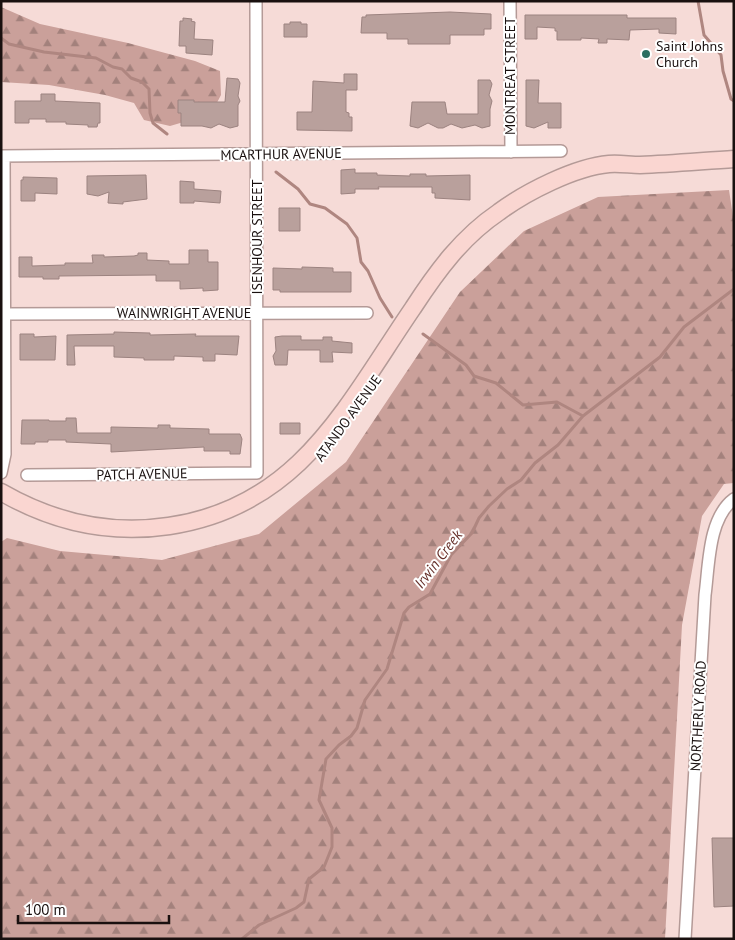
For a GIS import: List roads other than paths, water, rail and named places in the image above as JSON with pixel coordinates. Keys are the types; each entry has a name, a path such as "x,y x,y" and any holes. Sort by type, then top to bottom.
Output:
{"main road":[{"name":"ATANDO AVENUE","path":"1,492 28,507 63,520 98,527 125,529 161,528 185,524 215,515 245,502 287,474 316,447 337,420 451,254 478,228 518,199 555,180 609,164 637,165 734,159"},
{"name":"ATANDO AVENUE","path":"1,505 35,522 60,530 85,536 124,540 155,539 193,533 218,526 250,512 299,479 332,445 444,282 460,262 486,236 514,215 544,197 570,186 637,165"}],"street":[{"name":"ISENHOUR STREET","path":"256,1 257,473"},
{"name":"MONTREAT STREET","path":"510,1 511,152"},
{"name":"MCARTHUR AVENUE","path":"3,156 561,151"},
{"path":"1,473 5,454 3,156"},
{"name":"WAINWRIGHT AVENUE","path":"3,314 367,312"},
{"name":"PATCH AVENUE","path":"28,475 257,473"},
{"name":"NORTHERLY ROAD","path":"685,939 706,586 716,527 724,509 734,499"}],"waterway":[{"path":"698,1 704,35 721,55 723,71 731,99 734,101"},
{"path":"1,38 9,44 44,52 96,58 113,67 122,69 131,78 142,82 149,89 150,113 153,123 167,134"},
{"path":"276,172 298,189 310,204 325,208 347,224 357,238 361,262 368,271 380,298 392,317"},
{"name":"Irwin Creek","path":"242,939 259,925 296,908 304,902 309,879 324,867 332,847 332,828 319,800 326,759 357,728 365,700 387,669 404,613 409,607 430,594 451,555 472,533 479,518 489,506 507,489 521,480 535,463 558,445 583,416 660,357 684,327 734,289"},
{"path":"423,334 466,365 474,376 496,383 523,405 557,402 583,416"}],"place":[{"name":"Saint Johns Church","path":"646,54"}]}
